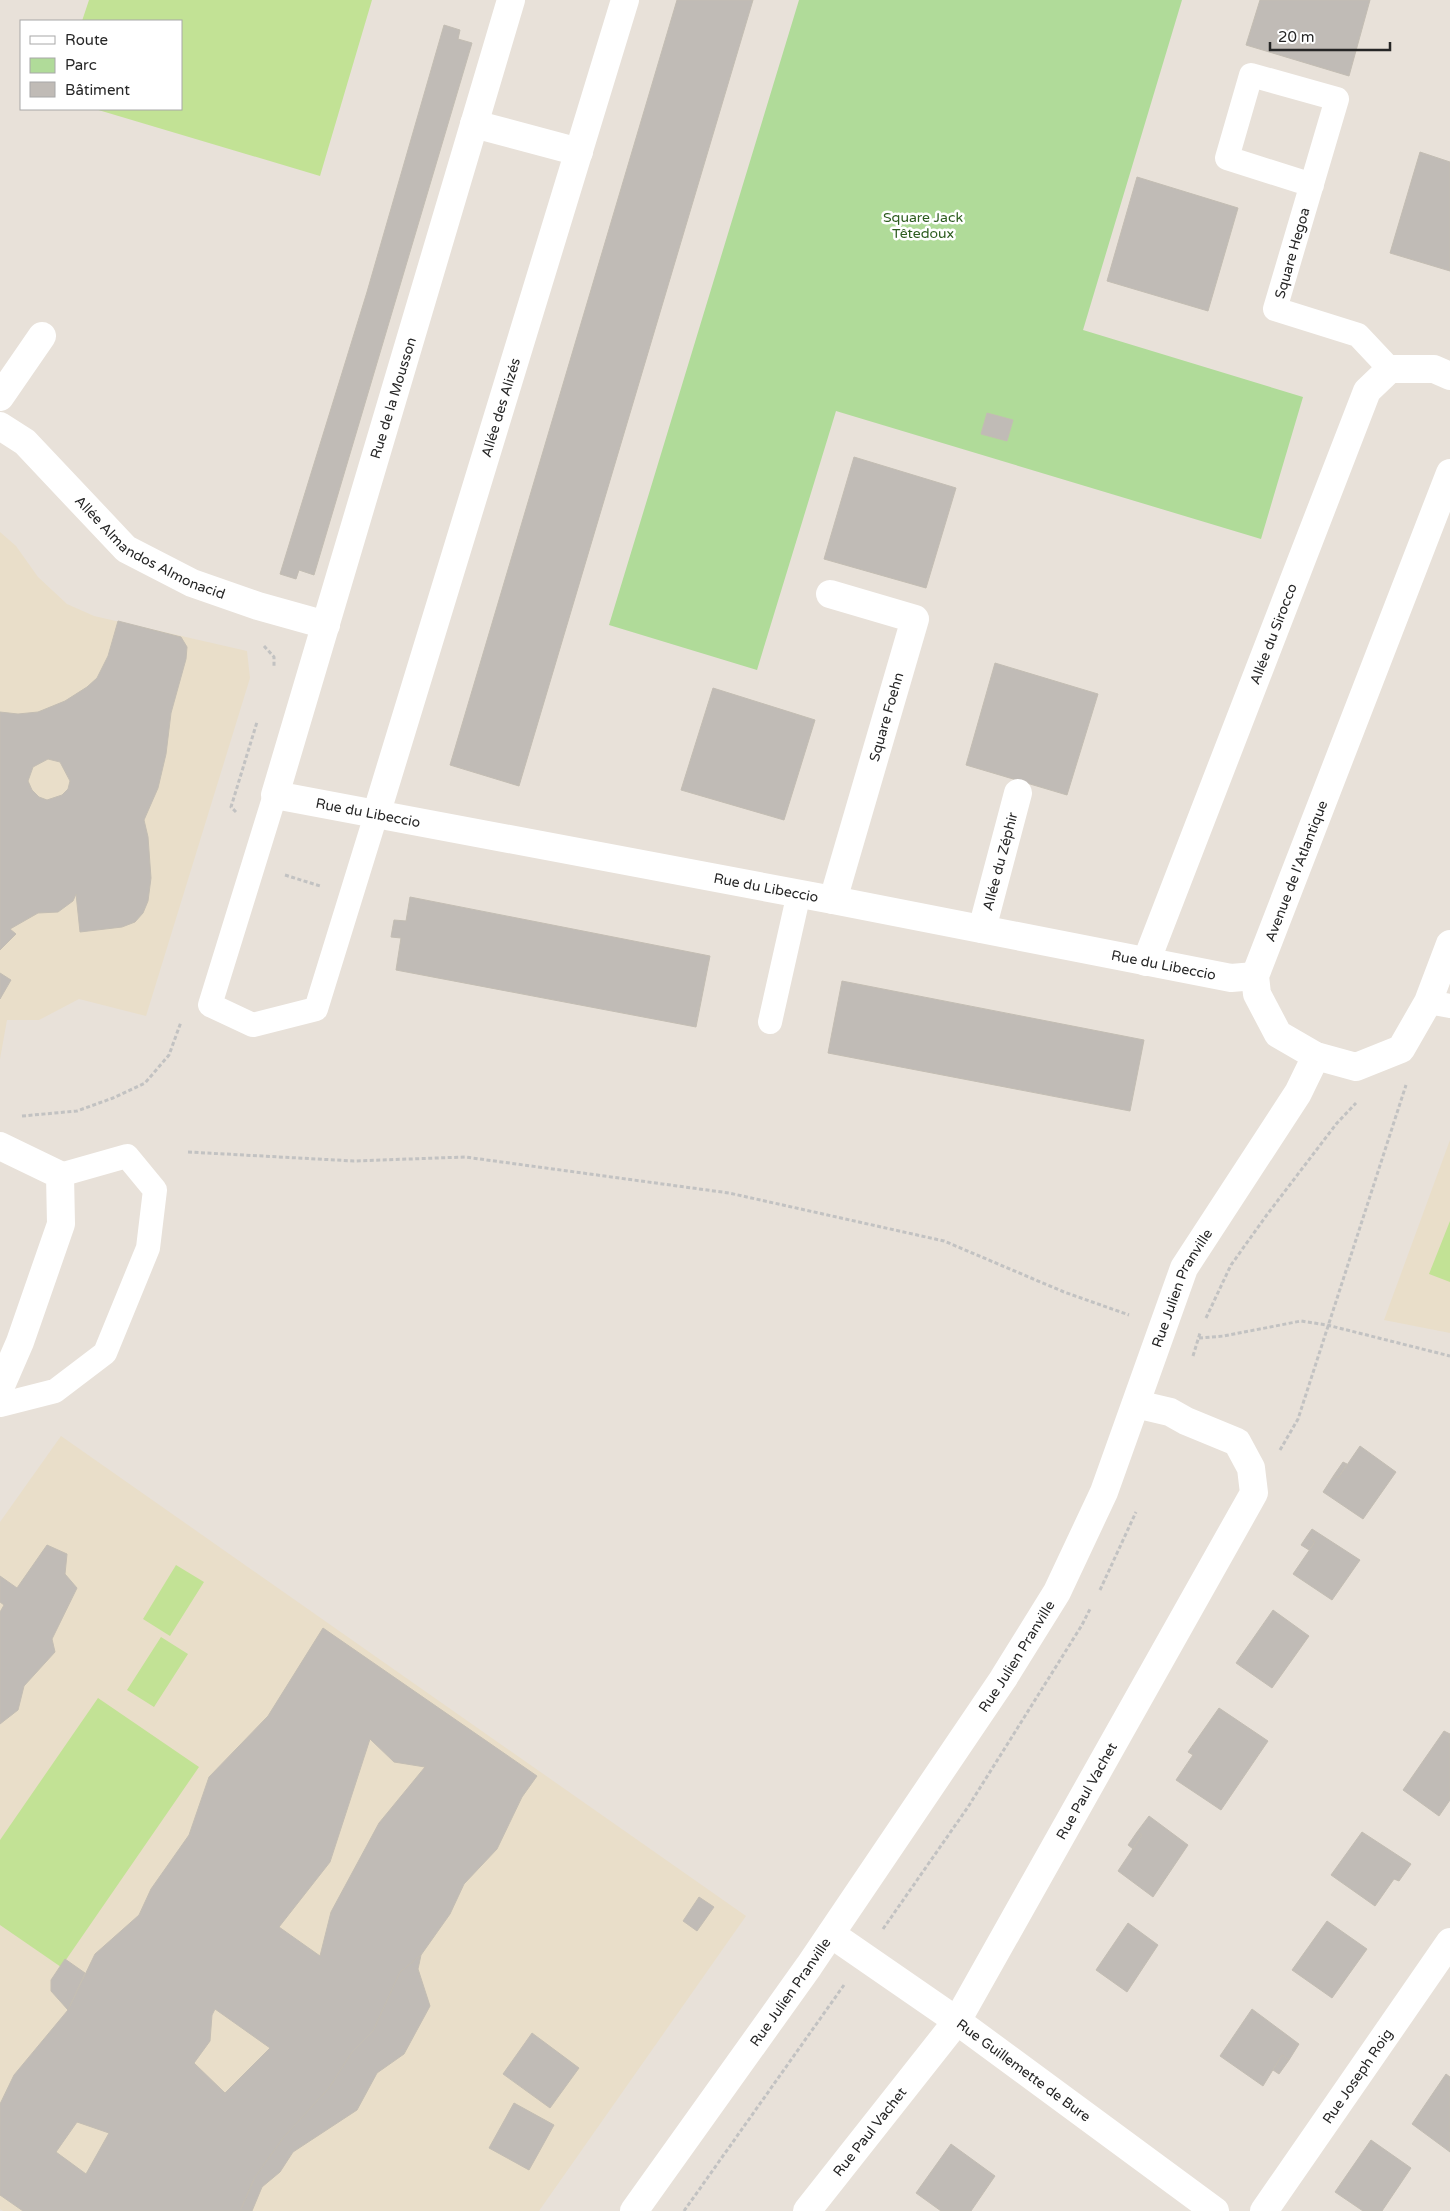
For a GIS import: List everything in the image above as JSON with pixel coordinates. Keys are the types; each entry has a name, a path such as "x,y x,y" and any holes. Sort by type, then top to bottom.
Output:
{"street":[{"name":"Rue de la Mousson","path":"275,795 511,0"},
{"name":"Allée des Alizés","path":"376,814 625,0"},
{"path":"474,124 579,152"},
{"path":"0,397 42,336"},
{"path":"1390,368 1434,369 1450,376"},
{"name":"Allée du Sirocco","path":"1146,962 1367,391 1390,368"},
{"name":"Allée Almandos Almonacid","path":"0,426 25,442 126,549 192,583 258,606 326,625"},
{"name":"Avenue de l'Atlantique","path":"1255,976 1450,473"},
{"name":"Square Foehn","path":"830,594 914,619 833,900"},
{"name":"Allée du Zéphir","path":"982,929 1018,793"},
{"name":"Rue du Libeccio","path":"275,795 799,893 1231,978 1255,976"},
{"path":"1255,976 1257,994 1278,1034 1316,1056 1356,1067 1401,1049 1439,1004 1450,944"},
{"name":"Rue Julien Pranville","path":"634,2211 831,1934 1004,1679 1057,1592 1104,1492 1184,1268 1298,1093 1316,1056"},
{"path":"0,1146 60,1175 61,1224 20,1342 0,1388"},
{"path":"1136,1404 1170,1412 1186,1421 1237,1442 1251,1468 1254,1493"},
{"name":"Rue Paul Vachet","path":"807,2211 957,2021 1254,1493"},
{"name":"Rue Guillemette de Bure","path":"831,1934 957,2021 1215,2211"},
{"name":"Rue Joseph Roig","path":"1264,2211 1450,1942"}],"lane":[{"name":"Square Hegoa","path":"1312,185 1227,158 1251,75 1337,99 1312,185 1275,309 1358,335 1390,368"},
{"path":"275,795 210,1005 253,1025 316,1009 376,814"},
{"path":"770,1022 799,893"},
{"path":"0,1405 55,1392 105,1353 148,1248 156,1190 127,1156 60,1175"}],"path":[{"path":"258,606 249,636 268,649 274,657 275,667 272,676"},
{"path":"241,817 231,807 260,714"},
{"path":"1254,1493 1298,1419 1408,1079"},
{"path":"188,1152 354,1161 465,1156 729,1193 944,1242 1064,1292 1164,1326 1187,1338 1224,1336 1301,1321 1328,1325 1450,1356"}],"shaded area":[{"path":"0,532 16,546 38,577 67,604 94,616 247,651 250,678 146,1016 79,999 39,1020 7,1020 0,1059"},
{"path":"1450,1140 1450,1333 1384,1320"},
{"path":"61,1436 746,1916 539,2211 3,2211 0,2209 0,1522"}],"green space":[{"path":"89,0 372,0 320,176 98,110 182,110 182,20 82,20"},
{"name":"Square Jack Têtedoux","path":"799,0 1182,0 1083,330 1303,397 1261,539 836,411 757,670 609,625"},
{"path":"1450,1221 1450,1282 1429,1274"},
{"path":"176,1565 204,1582 170,1636 143,1619"},
{"path":"161,1637 188,1654 154,1707 127,1690"},
{"path":"98,1698 199,1767 61,1967 0,1925 0,1840"}],"building":[{"path":"677,0 753,0 519,786 450,765"},
{"path":"1260,0 1370,0 1349,76 1246,45"},
{"path":"444,25 460,30 458,39 472,43 314,575 299,570 296,579 280,574 367,292"},
{"path":"1420,152 1450,162 1450,271 1390,253"},
{"path":"1137,177 1238,208 1208,311 1107,281"},
{"path":"987,413 1013,420 1007,441 981,434"},
{"path":"854,457 956,488 926,588 824,559"},
{"path":"118,621 181,637 187,647 186,659 171,713 166,754 158,788 144,820 148,837 151,878 148,901 143,913 135,922 122,927 80,932 76,894 73,901 58,912 38,913 10,929 16,934 0,950 0,712 18,714 38,712 65,701 97,678 108,656","holes":["48,759 60,762 70,781 68,789 62,795 47,800 39,797 32,790 28,781 33,767"]},
{"path":"995,663 1098,694 1067,795 966,765"},
{"path":"713,688 815,720 784,820 681,790"},
{"path":"410,897 710,956 696,1027 396,970 401,938 391,937 394,920 406,921"},
{"path":"0,973 11,980 0,999"},
{"path":"842,981 1144,1040 1130,1111 828,1053"},
{"path":"1360,1446 1396,1472 1363,1519 1323,1492 1334,1475 1338,1478"},
{"path":"1343,1462 1347,1464 1338,1478 1334,1475"},
{"path":"1312,1529 1360,1560 1332,1600 1293,1574 1315,1542 1307,1536"},
{"path":"1307,1536 1315,1542 1309,1550 1301,1545"},
{"path":"47,1545 67,1554 65,1574 77,1588 52,1639 55,1652 24,1686 18,1710 0,1724 0,1612 4,1605 0,1602 0,1576 17,1588"},
{"path":"1273,1610 1309,1636 1272,1688 1236,1663"},
{"path":"323,1628 537,1776 522,1797 497,1849 464,1884 450,1914 421,1955 400,1972 373,2031 352,2052 329,2088 283,2138 255,2177 240,2211 23,2211 0,2195 0,2104 14,2075 68,2010 95,1954 139,1915 151,1889 189,1835 209,1777 268,1716","holes":["370,1739 394,1762 425,1767 379,1823 331,1912 320,1956 279,1927 330,1862","215,2009 270,2048 225,2093 194,2063 210,2041 212,2015","77,2122 109,2133 86,2174 56,2152"]},
{"path":"1219,1708 1268,1741 1221,1810 1176,1780 1193,1755 1188,1752"},
{"path":"1444,1731 1450,1734 1450,1800 1439,1816 1403,1790"},
{"path":"1149,1816 1188,1845 1153,1897 1118,1871 1142,1835 1137,1832"},
{"path":"1137,1832 1142,1835 1133,1849 1128,1845"},
{"path":"1362,1832 1411,1864 1399,1881 1394,1879 1375,1906 1331,1875"},
{"path":"699,1897 714,1907 697,1931 683,1921"},
{"path":"1327,1921 1367,1949 1332,1998 1292,1970"},
{"path":"1128,1923 1158,1945 1127,1992 1096,1970"},
{"path":"421,1955 418,1969 430,2006 404,2054 377,2073 357,2110 293,2152 280,2172 262,2187 252,2211 240,2211 255,2177 283,2138 329,2088 352,2052 373,2031 400,1972"},
{"path":"65,1959 85,1973 68,2010 51,1991 51,1980"},
{"path":"1252,2009 1299,2044 1289,2060 1282,2055 1263,2086 1220,2056"},
{"path":"532,2033 579,2068 550,2108 503,2074"},
{"path":"1282,2055 1289,2060 1279,2074 1273,2070"},
{"path":"1446,2074 1450,2077 1450,2152 1412,2124"},
{"path":"514,2103 554,2125 529,2170 489,2148"},
{"path":"1371,2140 1411,2168 1382,2211 1363,2211 1335,2192"},
{"path":"951,2144 995,2176 971,2211 941,2211 916,2193"}]}
